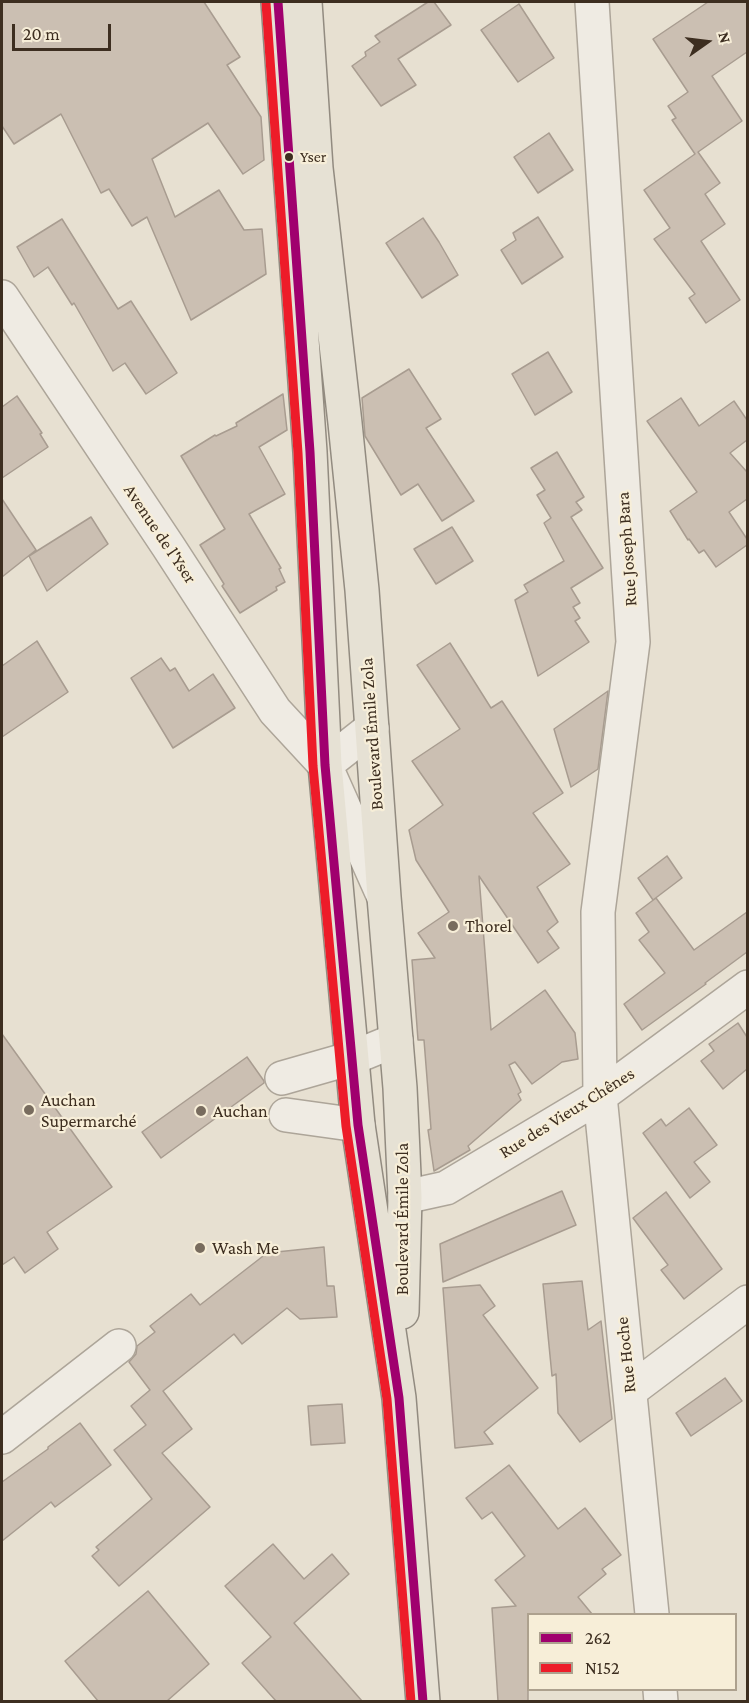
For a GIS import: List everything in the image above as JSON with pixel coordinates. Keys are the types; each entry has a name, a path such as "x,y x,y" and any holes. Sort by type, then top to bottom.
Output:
{"main road":[{"name":"Boulevard Émile Zola","path":"278,2 310,452 325,765 358,1125 399,1398"},
{"name":"Boulevard Émile Zola","path":"305,2 316,168 362,590 400,1088 405,1197 399,1398"},
{"path":"399,1398 423,1701"}],"street":[{"name":"Rue Joseph Bara","path":"592,2 633,642 598,912 600,1096"},
{"name":"Avenue de l'Yser","path":"2,297 275,711 325,765 384,897"},
{"path":"325,765 372,728"},
{"name":"Rue des Vieux Chênes","path":"405,1197 446,1188 600,1096 747,987"},
{"path":"282,1078 352,1058 396,1040"},
{"name":"Rue Hoche","path":"600,1096 652,1613"},
{"path":"286,1115 358,1125"},
{"path":"630,1391 747,1302"},
{"path":"2,1437 119,1346"}],"building":[{"path":"2,2 204,2 240,57 227,65 261,117 264,160 243,174 208,123 152,159 175,217 219,190 244,230 262,229 266,274 191,320 147,217 132,226 109,189 101,193 61,114 14,144 2,126"},
{"path":"428,2 434,2 451,25 398,59 416,85 381,106 352,66 366,56 365,52 380,42 375,36"},
{"path":"708,2 747,2 747,52 712,76 742,121 698,152 720,183 705,194 725,224 701,241 740,300 706,323 689,298 695,294 654,239 670,228 644,190 695,154 672,120 676,118 668,106 688,92 653,39"},
{"path":"519,4 554,58 518,82 481,30"},
{"path":"549,133 573,170 538,193 514,157"},
{"path":"538,217 563,257 522,284 501,250 516,240 513,233"},
{"path":"423,218 458,275 422,298 386,243"},
{"path":"62,219 118,309 131,301 177,373 146,394 125,363 113,371 74,303 72,305 48,267 34,277 17,247"},
{"path":"548,352 572,392 535,415 512,374"},
{"path":"409,369 441,419 426,428 474,501 442,521 418,484 401,495 365,436 362,398"},
{"path":"283,394 287,430 259,447 285,494 249,514 281,568 279,569 285,582 276,587 277,590 240,613 222,586 224,584 200,545 225,529 181,456 215,435 237,426 236,423"},
{"path":"17,396 42,433 40,434 48,447 2,478 2,407"},
{"path":"681,398 699,426 734,401 747,420 747,440 730,453 747,472 747,499 729,512 747,539 747,545 716,567 704,550 699,553 688,540 670,511 697,492 647,421"},
{"path":"557,452 584,497 576,502 582,510 571,517 603,568 571,588 580,603 573,607 580,618 575,621 589,642 538,676 515,600 528,592 524,585 564,561 544,523 551,518 537,495 545,490 531,468"},
{"path":"2,499 36,550 2,577"},
{"path":"91,517 108,544 47,591 29,556"},
{"path":"452,527 473,561 436,584 414,549"},
{"path":"37,641 68,692 2,737 2,666"},
{"path":"450,643 491,708 502,701 563,793 533,813 570,864 537,887 558,922 547,931 559,948 538,963 479,876 491,1030 545,990 575,1033 578,1059 562,1062 532,1084 515,1062 509,1065 521,1092 518,1094 521,1100 468,1146 470,1150 434,1171 428,1130 431,1129 424,1040 418,1040 412,960 435,958 418,933 449,912 416,860 409,830 443,805 412,761 460,729 417,665"},
{"path":"161,658 170,671 175,668 189,691 213,674 235,708 173,748 131,678"},
{"path":"608,691 598,769 571,787 554,729"},
{"path":"667,856 682,878 653,900 638,878"},
{"path":"656,898 694,950 747,912 747,952 642,1030 624,1004 665,973 639,940 649,932 636,913"},
{"path":"738,1023 747,1037 747,1069 723,1089 701,1061 714,1051 709,1044"},
{"name":"Auchan Supermarché","path":"2,1034 112,1187 47,1232 58,1249 25,1273 14,1257 2,1265"},
{"path":"247,1057 264,1083 161,1158 142,1132"},
{"path":"689,1108 717,1145 694,1162 710,1182 690,1198 643,1133 661,1119 666,1126"},
{"path":"562,1191 576,1225 443,1282 440,1244"},
{"path":"666,1192 722,1269 684,1299 661,1270 668,1265 633,1218"},
{"path":"324,1247 327,1286 334,1286 337,1317 300,1319 287,1308 242,1344 234,1334 163,1391 192,1429 162,1453 210,1507 119,1586 92,1556 99,1550 96,1547 152,1499 114,1450 146,1425 131,1406 150,1390 129,1362 136,1354 137,1346 155,1332 150,1326 191,1294 200,1305 267,1253"},
{"path":"582,1281 588,1330 601,1321 612,1419 580,1442 558,1413 556,1374 552,1376 543,1284"},
{"path":"480,1285 495,1306 483,1315 538,1388 484,1432 493,1444 455,1448 443,1288"},
{"path":"725,1378 742,1401 691,1436 676,1413"},
{"path":"342,1404 345,1443 311,1445 308,1406"},
{"path":"80,1423 111,1465 55,1507 51,1502 2,1541 2,1482"},
{"path":"509,1465 558,1529 585,1508 621,1555 602,1569 606,1574 578,1597 591,1613 527,1613 528,1701 498,1701 492,1608 516,1606 495,1580 525,1556 492,1512 482,1519 466,1498"},
{"path":"273,1544 304,1579 332,1554 349,1574 294,1623 362,1701 276,1701 242,1663 271,1637 225,1586"},
{"path":"148,1591 209,1664 167,1701 98,1701 65,1661"}],"transit line":[{"name":"262","path":"278,2 310,452 325,765 358,1125 399,1398 423,1702"},
{"name":"N152","path":"266,3 298,453 313,766 346,1126 387,1399 411,1702"}],"place":[{"name":"Yser","path":"289,157"},
{"name":"Thorel","path":"453,926"},
{"name":"Auchan Supermarché","path":"29,1110"},
{"name":"Auchan","path":"201,1111"},
{"name":"Wash Me","path":"200,1248"}]}
